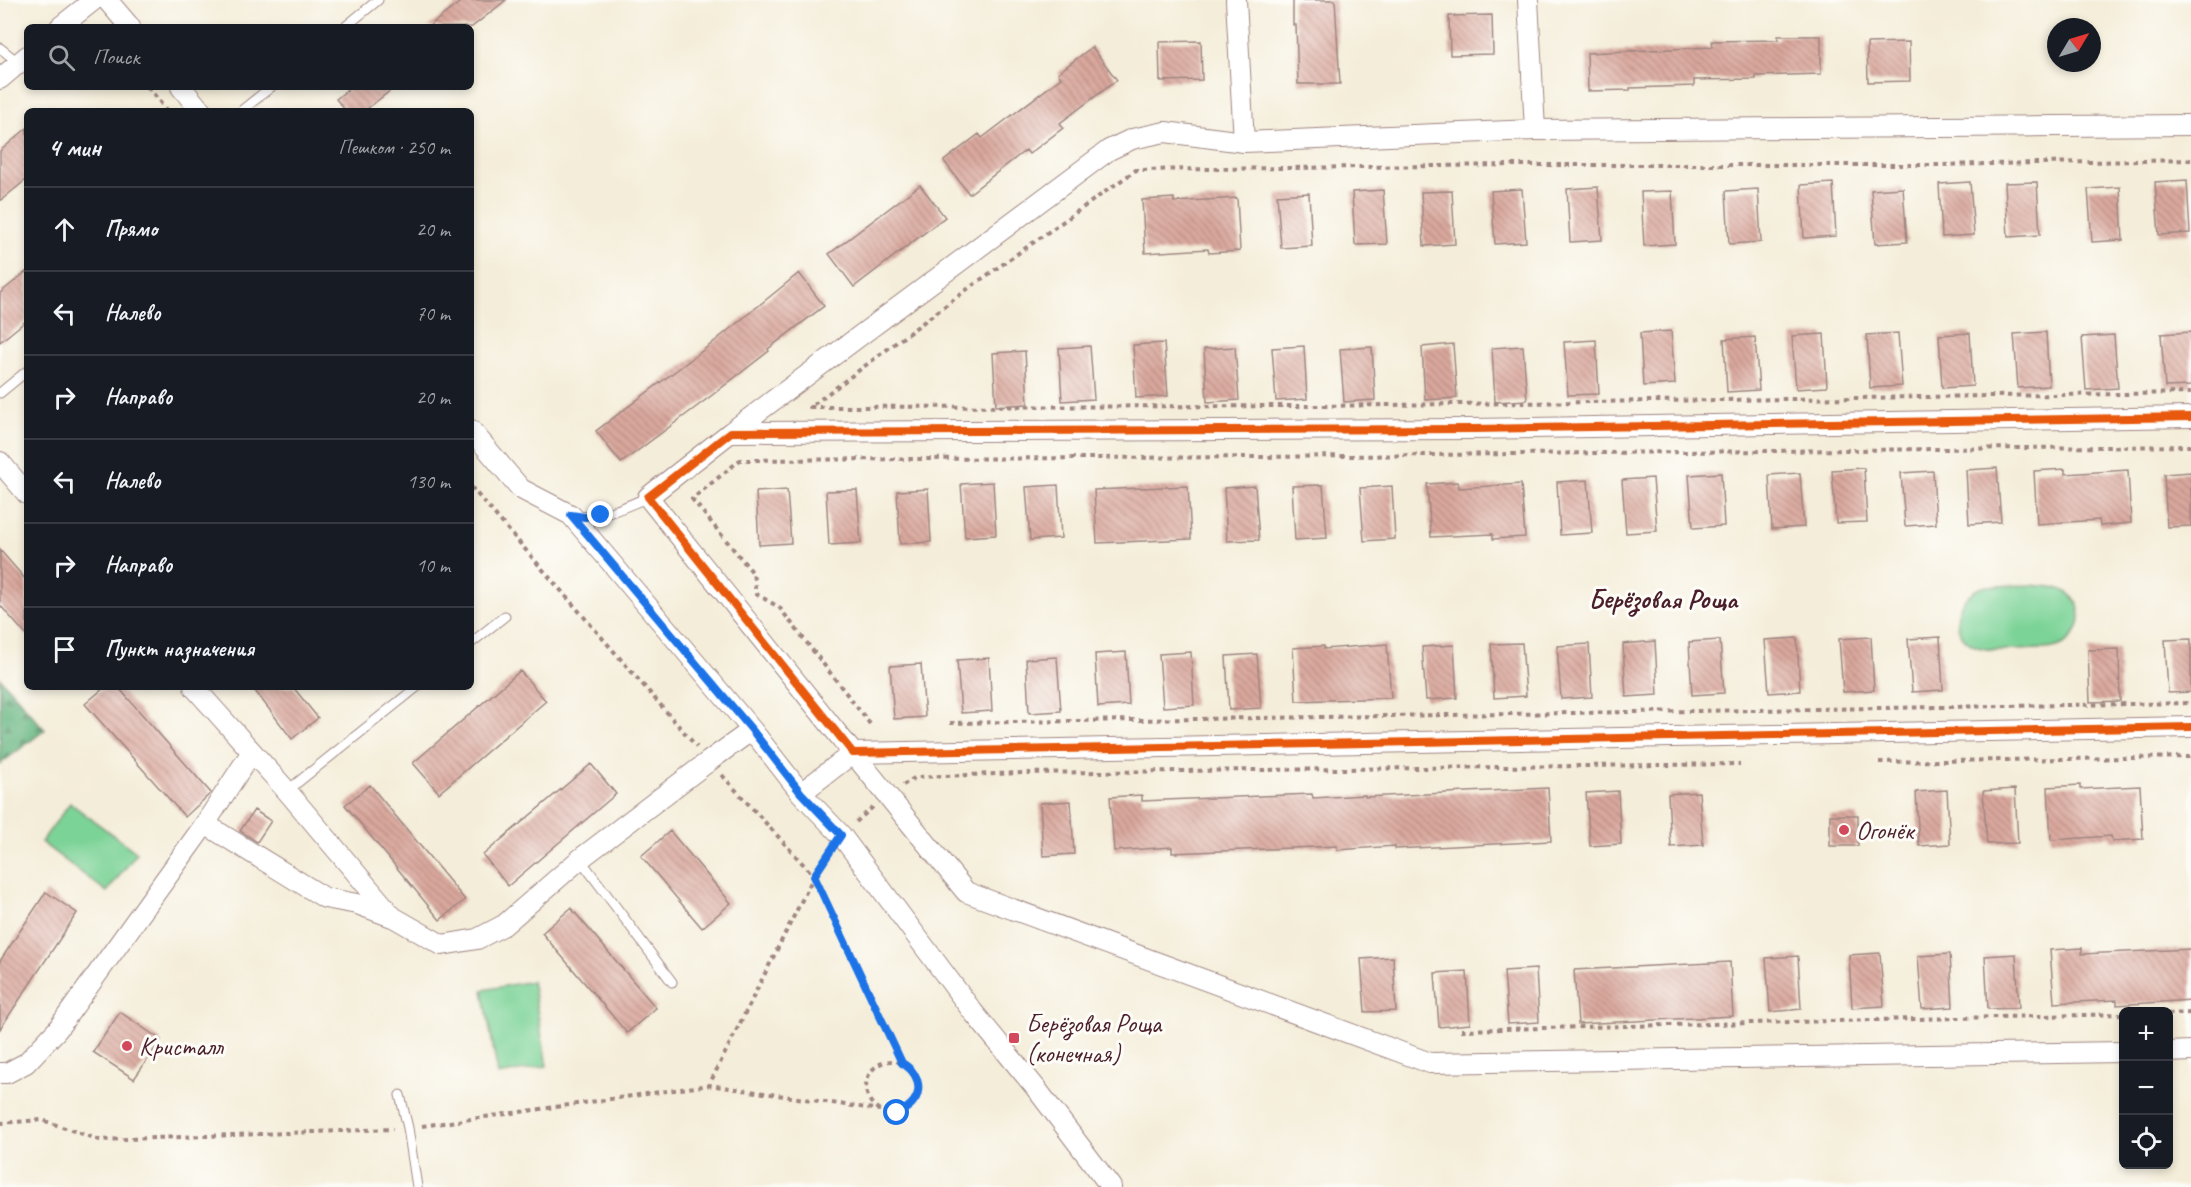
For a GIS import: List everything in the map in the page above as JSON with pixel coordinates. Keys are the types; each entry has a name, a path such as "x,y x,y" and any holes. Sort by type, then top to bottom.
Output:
{"street":[{"path":"64,24 94,0"},
{"path":"107,0 127,24"},
{"path":"1236,0 1244,142"},
{"path":"1528,0 1535,130"},
{"path":"0,79 23,60"},
{"path":"184,90 198,108"},
{"path":"2119,1052 1430,1063 966,892 648,497 731,432 1120,143 1146,135 1165,132 1244,142 1535,130 2191,125"},
{"path":"731,432 1475,429 2191,417"},
{"path":"474,434 521,489 571,515 752,730 801,793 841,835 973,1012 1035,1087 1111,1187"},
{"path":"0,462 24,490"},
{"path":"197,690 287,791 393,917"},
{"path":"801,793 853,753 2191,727"},
{"path":"205,824 325,898 357,904 393,917 442,945 477,939 504,925 580,859 752,730"},
{"path":"0,1073 6,1073 26,1063 57,1030 205,824 251,753"},
{"path":"2173,1052 2191,1051"}],"lane":[{"path":"349,24 378,0"},
{"path":"0,48 23,60"},
{"path":"245,108 267,90"},
{"path":"0,393 24,373"},
{"path":"571,515 585,517 601,515 648,497"},
{"path":"474,642 505,616"},
{"path":"287,791 413,690"},
{"path":"580,859 672,982"},
{"path":"400,1095 408,1128 417,1187"}],"path":[{"path":"150,90 165,108"},
{"path":"2191,160 1938,165 1512,165 1136,170 969,288 810,407 1320,406 2191,393"},
{"path":"870,724 779,607 756,594 753,573 692,499 740,460 1262,458 2191,446"},
{"path":"474,491 708,761 814,876 902,1063"},
{"path":"950,723 2191,703"},
{"path":"1879,762 2191,757"},
{"path":"709,1085 814,876 841,835 886,795 916,777 1740,764"},
{"path":"2173,1014 2191,1013"},
{"path":"1461,1030 2119,1014"},
{"path":"0,1123 42,1120 100,1140 408,1128 709,1085 897,1113 905,1110 916,1098 918,1083 910,1067 902,1063 885,1062 877,1066 867,1080 868,1097 880,1110"}],"green space":[{"path":"2035,585 2060,589 2071,595 2077,604 2080,614 2079,624 2067,642 2056,647 1999,650 1975,646 1960,632 1957,622 1958,613 1968,596 1987,586"},
{"path":"0,678 45,730 0,764"},
{"path":"70,803 137,853 107,892 41,842"},
{"path":"532,981 547,1066 498,1075 483,990"}],"building":[{"path":"463,0 506,0 474,25 432,24"},
{"path":"1293,0 1335,0 1340,84 1298,84"},
{"path":"1492,15 1493,54 1450,55 1449,16"},
{"path":"1778,36 1821,36 1821,74 1756,76 1756,79 1694,80 1694,86 1588,91 1587,53 1713,47 1712,41 1778,40"},
{"path":"1201,41 1202,80 1160,81 1159,42"},
{"path":"1909,42 1910,81 1868,82 1867,43"},
{"path":"1092,47 1117,80 1060,123 1063,128 1029,154 1026,150 969,194 944,161 979,134 982,138 1061,78 1058,73"},
{"path":"347,90 391,90 368,108 344,108 336,99"},
{"path":"24,131 24,181 0,201 0,151"},
{"path":"2187,180 2190,233 2159,235 2155,182"},
{"path":"1970,182 1974,235 1942,237 1939,184"},
{"path":"2037,182 2040,235 2008,237 2005,183"},
{"path":"1833,183 1836,236 1804,238 1801,185"},
{"path":"920,185 945,217 854,287 829,254"},
{"path":"1598,187 1602,240 1570,242 1567,189"},
{"path":"2120,187 2123,240 2092,242 2088,189"},
{"path":"1903,188 1907,242 1875,244 1871,190"},
{"path":"1522,189 1526,242 1495,244 1491,191"},
{"path":"1758,189 1761,242 1729,244 1726,191"},
{"path":"1383,190 1387,244 1355,245 1352,192"},
{"path":"1452,191 1455,244 1424,246 1421,192"},
{"path":"1672,191 1675,244 1644,246 1641,192"},
{"path":"1309,193 1312,246 1281,248 1277,195"},
{"path":"1174,198 1174,202 1237,198 1240,251 1209,253 1208,249 1145,253 1142,200"},
{"path":"24,273 24,322 0,342 0,293"},
{"path":"799,273 824,306 711,396 621,463 596,431 710,345"},
{"path":"1671,331 1675,384 1643,386 1640,333"},
{"path":"2046,332 2049,386 2018,388 2014,334"},
{"path":"2191,332 2191,386 2165,387 2161,334"},
{"path":"1898,333 1902,386 1870,388 1867,335"},
{"path":"1970,333 1973,386 1942,388 1939,335"},
{"path":"1824,334 1827,387 1796,389 1792,336"},
{"path":"2114,335 2118,388 2086,390 2082,337"},
{"path":"1755,337 1759,390 1727,392 1724,339"},
{"path":"1596,340 1599,394 1568,395 1564,342"},
{"path":"1164,343 1168,396 1136,398 1133,345"},
{"path":"1453,344 1457,398 1425,400 1422,347"},
{"path":"1090,346 1094,399 1062,401 1059,348"},
{"path":"1304,346 1307,399 1276,401 1272,348"},
{"path":"1523,346 1527,400 1495,402 1492,348"},
{"path":"1235,347 1239,400 1207,402 1204,349"},
{"path":"1372,347 1375,400 1344,402 1340,349"},
{"path":"1025,351 1028,404 996,406 993,353"},
{"path":"1864,468 1867,522 1836,523 1832,470"},
{"path":"1997,468 2001,522 1969,524 1966,470"},
{"path":"2065,469 2065,474 2128,470 2131,523 2100,526 2099,520 2037,524 2034,471"},
{"path":"1933,471 1936,524 1905,526 1901,473"},
{"path":"2191,472 2191,526 2167,527 2164,474"},
{"path":"1721,473 1724,526 1693,528 1689,475"},
{"path":"1800,473 1804,527 1772,529 1769,475"},
{"path":"1653,478 1657,531 1626,533 1622,480"},
{"path":"1588,480 1592,533 1560,535 1557,482"},
{"path":"993,482 996,535 965,537 961,484"},
{"path":"1458,482 1459,488 1521,484 1525,537 1493,539 1493,534 1431,537 1427,484"},
{"path":"1058,485 1061,538 1030,540 1026,487"},
{"path":"1323,485 1327,538 1295,540 1292,486"},
{"path":"1188,486 1191,539 1097,543 1094,490"},
{"path":"1255,486 1259,540 1227,541 1224,488"},
{"path":"1392,486 1395,539 1364,541 1360,488"},
{"path":"928,489 931,542 900,544 897,491"},
{"path":"787,490 791,543 759,545 756,492"},
{"path":"857,490 861,543 829,545 826,491"},
{"path":"0,550 24,578 24,633 0,605"},
{"path":"1871,637 1874,690 1843,692 1839,639"},
{"path":"1940,637 1943,690 1912,692 1908,639"},
{"path":"1797,638 1800,691 1769,693 1765,640"},
{"path":"2191,639 2191,692 2168,693 2165,640"},
{"path":"1720,640 1724,693 1692,695 1689,642"},
{"path":"1655,641 1658,695 1626,697 1623,644"},
{"path":"1522,643 1526,696 1494,698 1491,644"},
{"path":"1387,644 1391,698 1296,701 1293,648 1324,646 1324,649"},
{"path":"1589,644 1592,697 1561,699 1557,646"},
{"path":"1454,645 1457,698 1426,700 1422,647"},
{"path":"2119,649 2120,701 2090,702 2088,650"},
{"path":"1126,652 1129,705 1098,707 1095,654"},
{"path":"1191,652 1194,705 1163,707 1159,654"},
{"path":"1257,654 1261,708 1229,710 1226,656"},
{"path":"1057,657 1061,711 1029,713 1026,659"},
{"path":"989,658 992,711 961,713 957,660"},
{"path":"921,664 925,717 894,719 890,666"},
{"path":"520,671 546,701 439,793 413,763"},
{"path":"101,690 121,690 211,793 185,817 85,704"},
{"path":"254,690 295,690 318,718 292,739"},
{"path":"591,764 616,794 508,886 483,855"},
{"path":"370,785 465,900 440,920 345,805"},
{"path":"2080,785 2080,789 2140,786 2143,839 2112,841 2111,836 2051,840 2048,787"},
{"path":"1548,788 1551,841 1395,849 1395,846 1337,850 1337,846 1172,853 1172,847 1114,851 1110,797 1142,795 1142,801 1312,794 1313,798 1365,795 1365,797"},
{"path":"2015,789 2018,843 1987,844 1983,791"},
{"path":"1947,790 1950,844 1919,846 1916,792"},
{"path":"1618,791 1621,844 1590,846 1586,793"},
{"path":"1699,792 1703,845 1671,847 1668,794"},
{"path":"1071,801 1074,854 1043,856 1040,803"},
{"path":"254,810 271,821 257,842 240,831"},
{"name":"Огонёк","path":"1830,815 1858,815 1858,846 1830,846"},
{"path":"670,831 731,903 702,928 641,856"},
{"path":"46,892 77,913 0,1029 0,961"},
{"path":"571,908 656,1008 627,1033 542,933"},
{"path":"2082,948 2082,954 2191,949 2191,1000 2117,1005 2117,1000 2054,1003 2050,950"},
{"path":"1880,953 1884,1006 1852,1008 1849,955"},
{"path":"1950,954 1953,1007 1922,1009 1918,956"},
{"path":"2016,954 2019,1008 1988,1009 1985,956"},
{"path":"1798,956 1801,1009 1770,1012 1766,958"},
{"path":"1393,957 1396,1011 1365,1012 1361,959"},
{"path":"1730,962 1733,1016 1578,1024 1574,970"},
{"path":"1536,969 1539,1022 1508,1024 1504,971"},
{"path":"1467,971 1470,1024 1439,1027 1435,973"},
{"name":"Кристалл","path":"120,1012 161,1040 134,1079 93,1052"}],"cycle path":[{"path":"2191,417 1475,429 731,432 648,497 853,753 2191,727"}],"place":[{"name":"Огонёк","path":"1844,830"},
{"name":"Берёзовая Роща (конечная)","path":"1014,1038"},
{"name":"Кристалл","path":"127,1046"}],"district":[{"name":"Берёзовая Роща","path":"1663,599"}],"route":[{"path":"601,515 585,517 571,515 752,730 801,793 841,835 814,876 902,1063 910,1067 918,1083 918,1092 912,1105 897,1113"}]}
